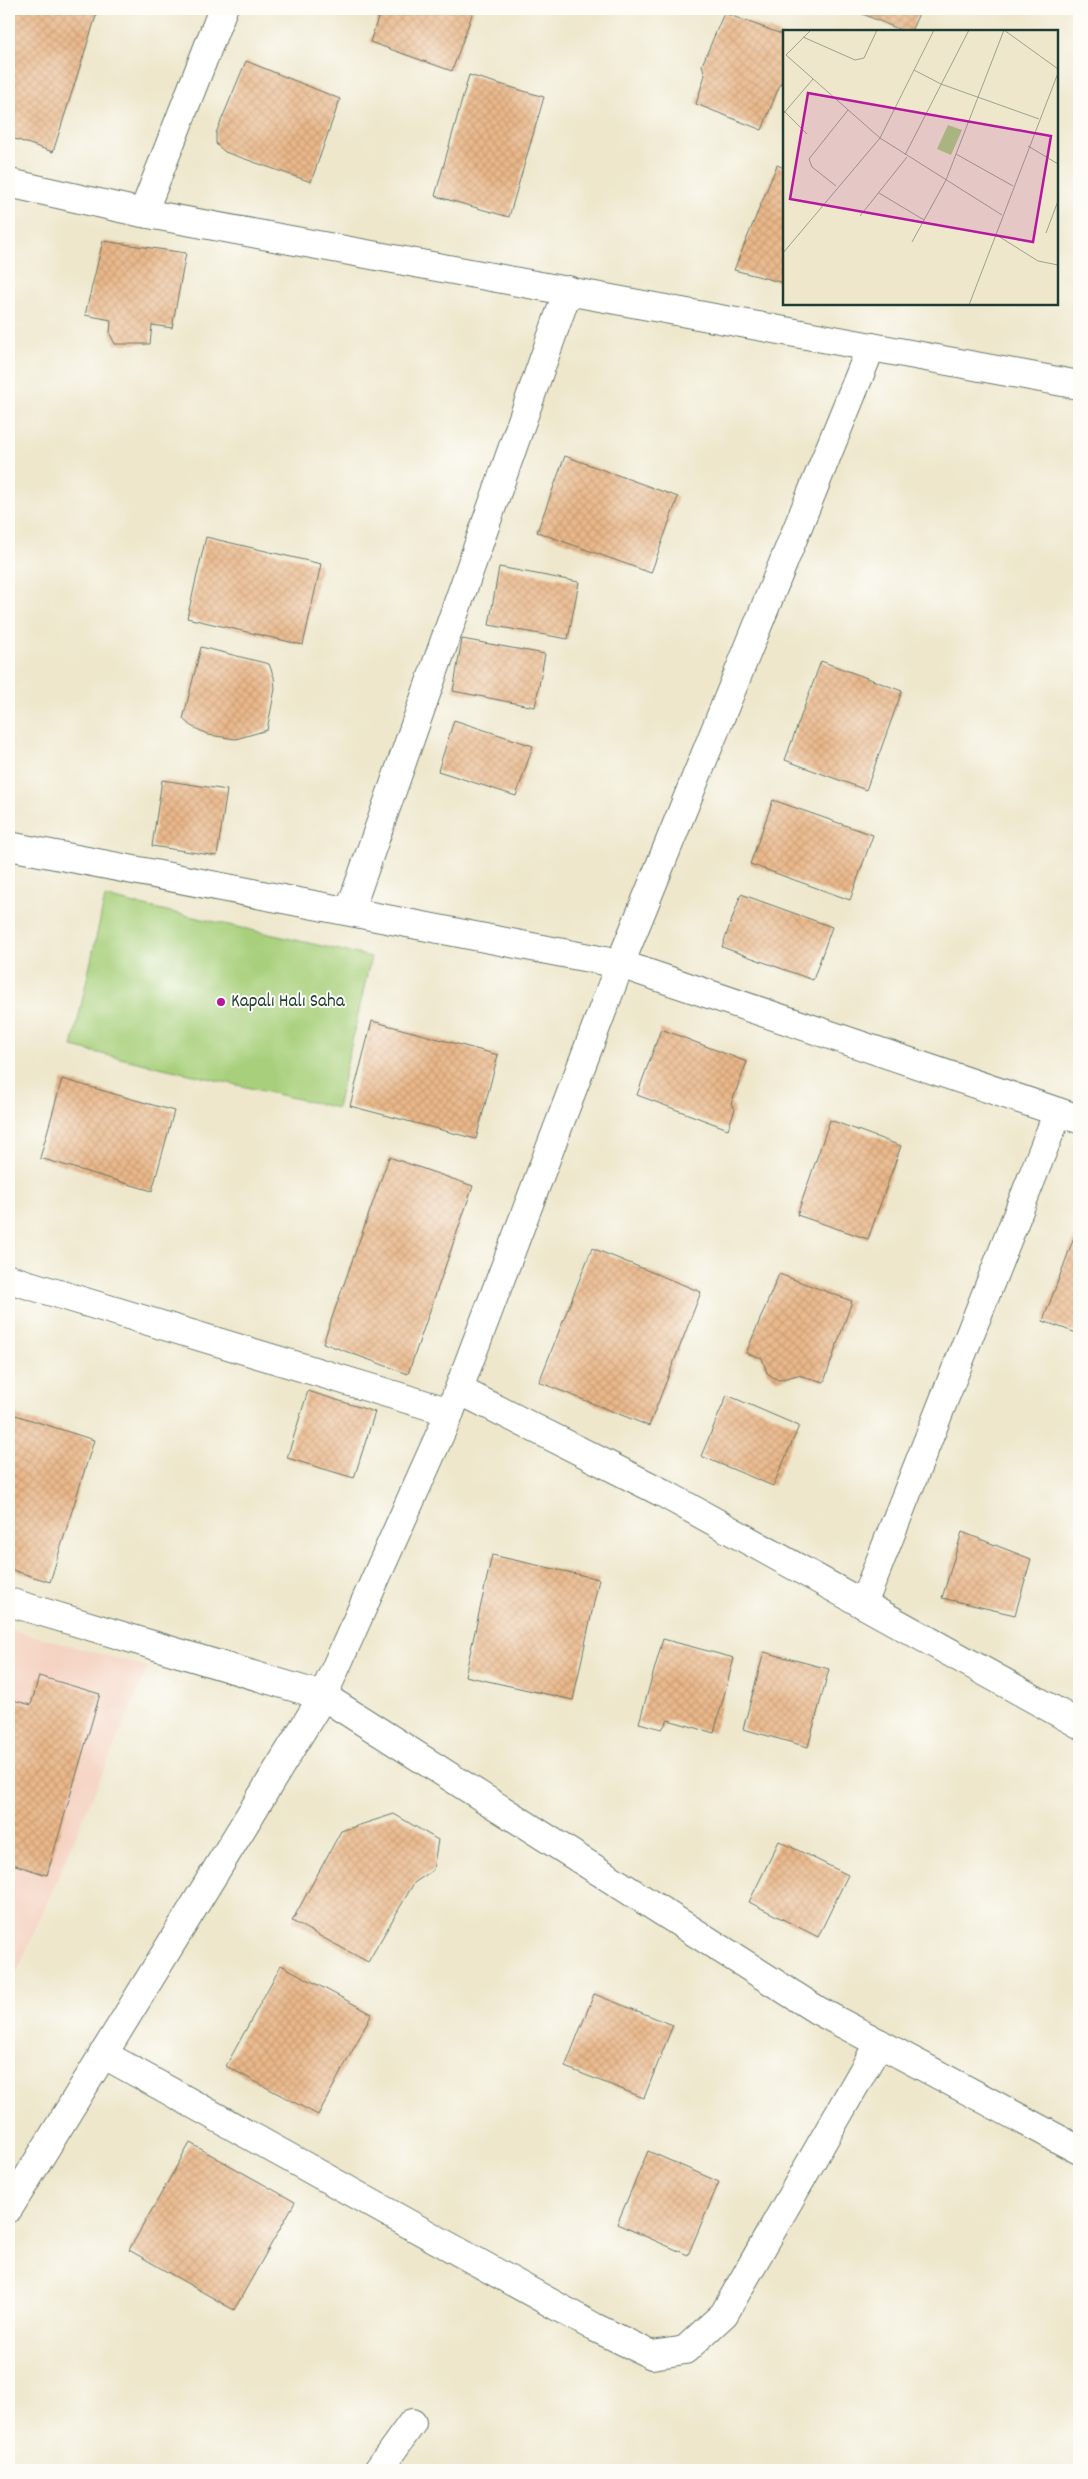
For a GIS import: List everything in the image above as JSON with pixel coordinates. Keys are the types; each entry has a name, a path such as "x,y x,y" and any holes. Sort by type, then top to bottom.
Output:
{"street":[{"path":"143,213 223,9"},
{"path":"9,183 143,213 871,347 1077,380"},
{"path":"350,910 568,290"},
{"path":"9,2208 322,1696 455,1401 620,964 871,347"},
{"path":"9,846 350,910 620,964 1069,1116 864,1604"},
{"path":"9,1279 455,1401 663,1493 1079,1724"},
{"path":"9,1602 322,1696 817,2010 1079,2150"},
{"path":"103,2054 594,2327 652,2355 685,2350 724,2314 879,2043"},
{"path":"378,2470 412,2423"}],"shaded area":[{"path":"9,1629 148,1667 9,1991"}],"green space":[{"name":"Kapalı Halı Saha","path":"105,897 371,957 337,1108 72,1047"}],"building":[{"path":"9,9 85,9 97,13 53,152 9,137"},
{"path":"381,9 474,9 452,71 370,42"},
{"path":"851,9 921,9 911,30 901,30"},
{"path":"724,13 783,35 783,77 762,130 696,104 705,75 702,65"},
{"path":"246,61 340,99 311,182 225,152 216,144 216,133"},
{"path":"469,75 544,97 509,217 435,196"},
{"path":"777,165 783,168 783,283 734,270"},
{"path":"103,241 186,253 172,328 152,325 150,344 115,344 110,334 111,320 85,315"},
{"path":"565,456 678,497 651,573 537,532"},
{"path":"206,537 321,564 303,645 187,618"},
{"path":"499,567 579,582 568,639 489,625"},
{"path":"462,639 545,654 535,707 453,691"},
{"path":"201,647 269,664 274,677 275,689 267,730 236,739 209,735 191,726 183,719"},
{"path":"821,661 902,691 866,790 785,760"},
{"path":"454,720 533,746 516,796 438,771"},
{"path":"162,780 227,790 217,856 152,846"},
{"path":"773,800 873,835 850,900 750,864"},
{"path":"741,894 832,927 813,980 722,947"},
{"path":"372,1021 498,1055 476,1139 350,1106"},
{"path":"661,1029 747,1062 731,1104 735,1109 728,1129 637,1095"},
{"path":"62,1079 174,1111 152,1191 40,1158"},
{"path":"830,1120 901,1146 868,1239 797,1215"},
{"path":"389,1157 473,1186 408,1374 323,1343"},
{"path":"1079,1224 1079,1334 1043,1321"},
{"path":"592,1248 701,1292 649,1426 539,1382"},
{"path":"779,1274 852,1301 824,1382 798,1375 778,1380 767,1373 762,1358 746,1353"},
{"path":"308,1391 375,1412 354,1478 287,1458"},
{"path":"727,1395 799,1426 773,1486 701,1456"},
{"path":"9,1413 94,1440 50,1582 9,1569"},
{"path":"962,1532 1031,1559 1015,1615 942,1598"},
{"path":"492,1555 599,1579 573,1700 465,1676"},
{"path":"663,1639 734,1658 714,1733 668,1720 662,1729 639,1723"},
{"path":"764,1652 829,1669 808,1747 743,1729"},
{"path":"39,1676 100,1694 47,1875 9,1863 9,1699 31,1705"},
{"path":"394,1814 438,1840 433,1870 414,1883 368,1962 292,1921 341,1831"},
{"path":"779,1841 848,1875 818,1937 749,1902"},
{"path":"281,1965 372,2014 318,2115 226,2066"},
{"path":"594,1994 673,2025 644,2098 565,2067"},
{"path":"190,2143 295,2202 234,2310 129,2250"},
{"path":"648,2151 719,2182 688,2255 617,2224"}],"place":[{"name":"Kapalı Halı Saha","path":"221,1002"}]}
